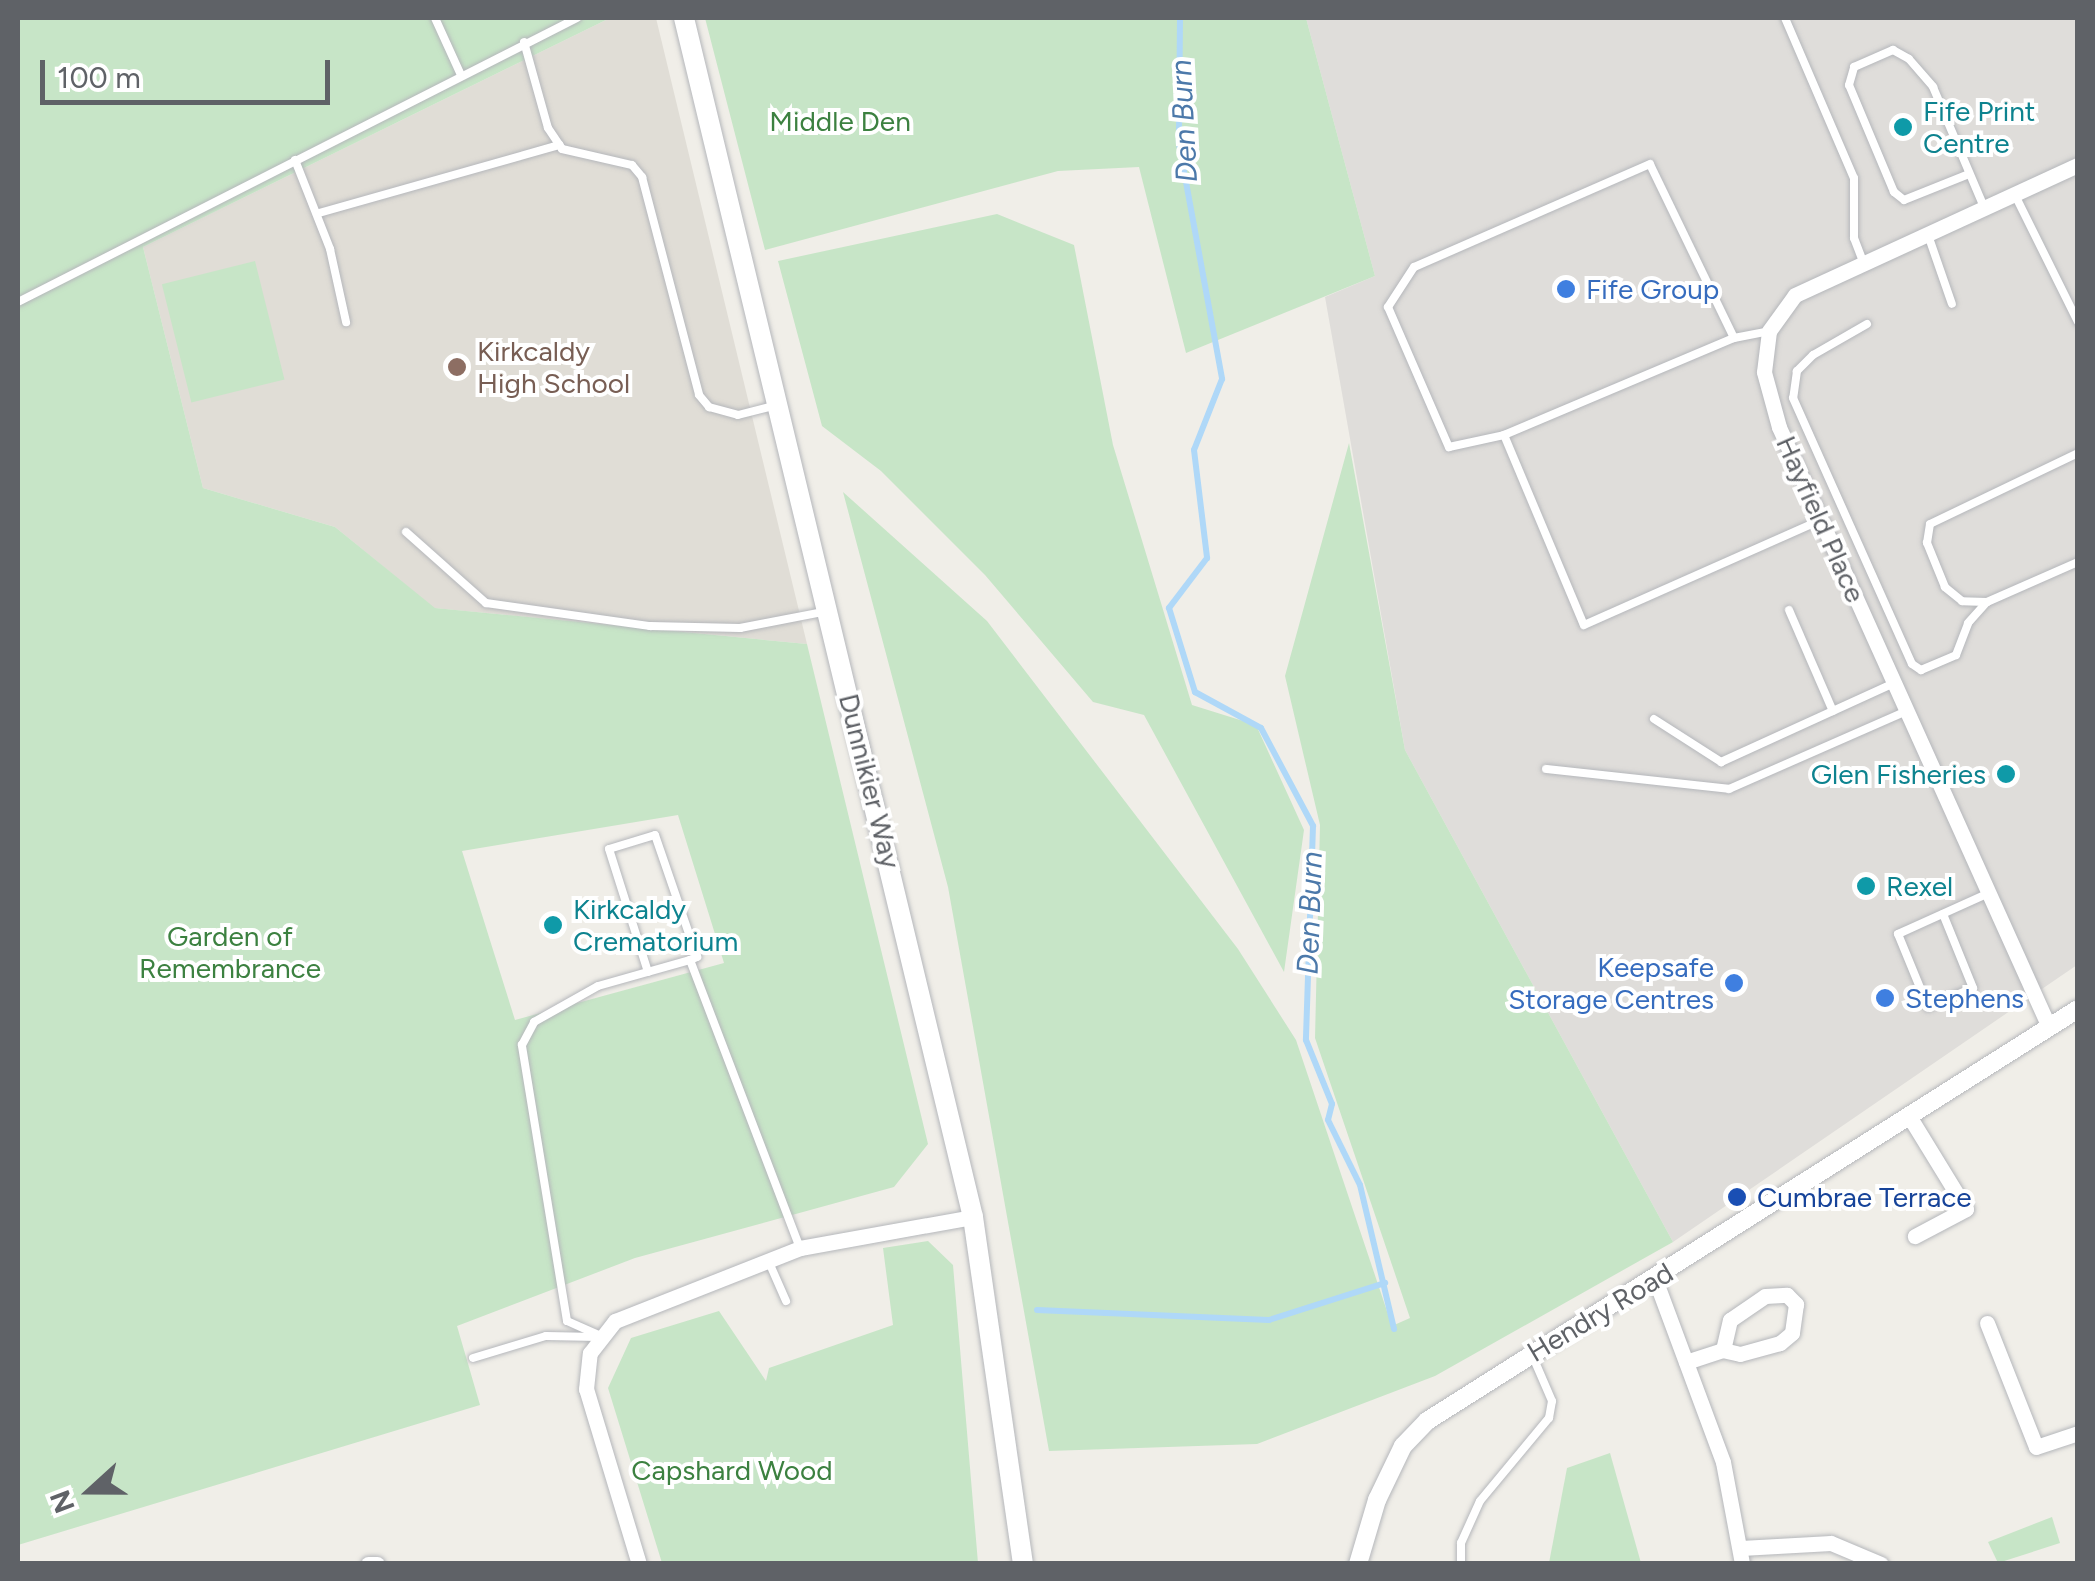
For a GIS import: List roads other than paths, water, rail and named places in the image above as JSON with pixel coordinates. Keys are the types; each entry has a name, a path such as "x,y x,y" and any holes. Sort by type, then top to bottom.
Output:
{"main road":[{"name":"Dunnikier Way","path":"684,18 973,1217 1020,1560"}],"street":[{"path":"1769,331 1795,296 1863,261 2078,165"},
{"name":"Hayfield Place","path":"1769,331 1769,400 2049,1026"},
{"name":"Hendry Road","path":"1358,1564 1376,1500 1403,1446 1427,1421 2078,1009"},
{"path":"1909,1116 1966,1209 1914,1236"},
{"path":"640,1564 586,1390 590,1353 615,1320 800,1248 973,1217"},
{"path":"1655,1279 1723,1462 1742,1556 1831,1542 1881,1564"},
{"path":"1686,1362 1723,1350 1740,1354 1780,1343 1792,1333 1796,1304 1776,1293 1735,1314 1723,1350"},
{"path":"1987,1323 2036,1447 2078,1433"},
{"path":"368,1564 377,1564"}],"lane":[{"path":"435,18 461,74"},
{"path":"18,302 577,18"},
{"path":"1784,18 1854,178 1854,238 1863,261"},
{"path":"524,42 560,145"},
{"path":"1969,174 1904,200 1894,192 1849,85 1854,67 1893,50 1909,59 1933,87 1984,207"},
{"path":"319,213 560,145 632,165 642,177 699,395 709,407 738,415 777,405"},
{"path":"295,160 319,213 346,322"},
{"path":"1734,338 1650,164 1414,268 1388,307 1449,447 1504,436 1734,338 1769,331"},
{"path":"2014,193 2078,322"},
{"path":"1927,232 1952,304"},
{"path":"1866,324 1813,355 1797,372 1793,398 1912,664 1921,670 1956,655 1968,623 1987,602 2078,562"},
{"path":"1504,436 1584,624 1821,520"},
{"path":"1987,602 1962,601 1945,587 1927,543 1930,524 2078,453"},
{"path":"406,532 486,602 650,626 740,628 827,612"},
{"path":"1789,610 1833,711"},
{"path":"1654,719 1721,762 1894,683"},
{"path":"1546,769 1730,789 1907,711"},
{"path":"603,1337 567,1321 522,1045 534,1022 598,986 648,972 697,958 655,835 609,848 648,972"},
{"path":"1942,914 1974,988 1928,1007 1898,934 1988,892"},
{"path":"690,960 800,1248"},
{"path":"768,1260 786,1302"},
{"path":"473,1358 546,1336 603,1337"},
{"path":"1462,1564 1461,1543 1480,1501 1549,1418 1552,1401 1531,1353"}],"waterway":[{"name":"Den Burn","path":"1180,18 1179,144 1222,379 1194,450 1207,558 1169,608 1195,692 1261,728 1313,826 1306,1040 1332,1104 1328,1120 1360,1185 1394,1329"},
{"path":"1037,1310 1269,1320 1385,1283"}],"place":[{"name":"Fife Print Centre","path":"1903,127"},
{"name":"Fife Group","path":"1566,289"},
{"name":"Kirkcaldy High School","path":"457,367"},
{"name":"Glen Fisheries","path":"2006,774"},
{"name":"Rexel","path":"1866,886"},
{"name":"Kirkcaldy Crematorium","path":"553,925"},
{"name":"Keepsafe Storage Centres","path":"1734,983"},
{"name":"Stephens","path":"1885,998"},
{"name":"Cumbrae Terrace","path":"1737,1197"}],"park label":[{"name":"Middle Den","path":"840,121"},
{"name":"Garden of Remembrance","path":"230,952"},
{"name":"Capshard Wood","path":"732,1470"}]}
